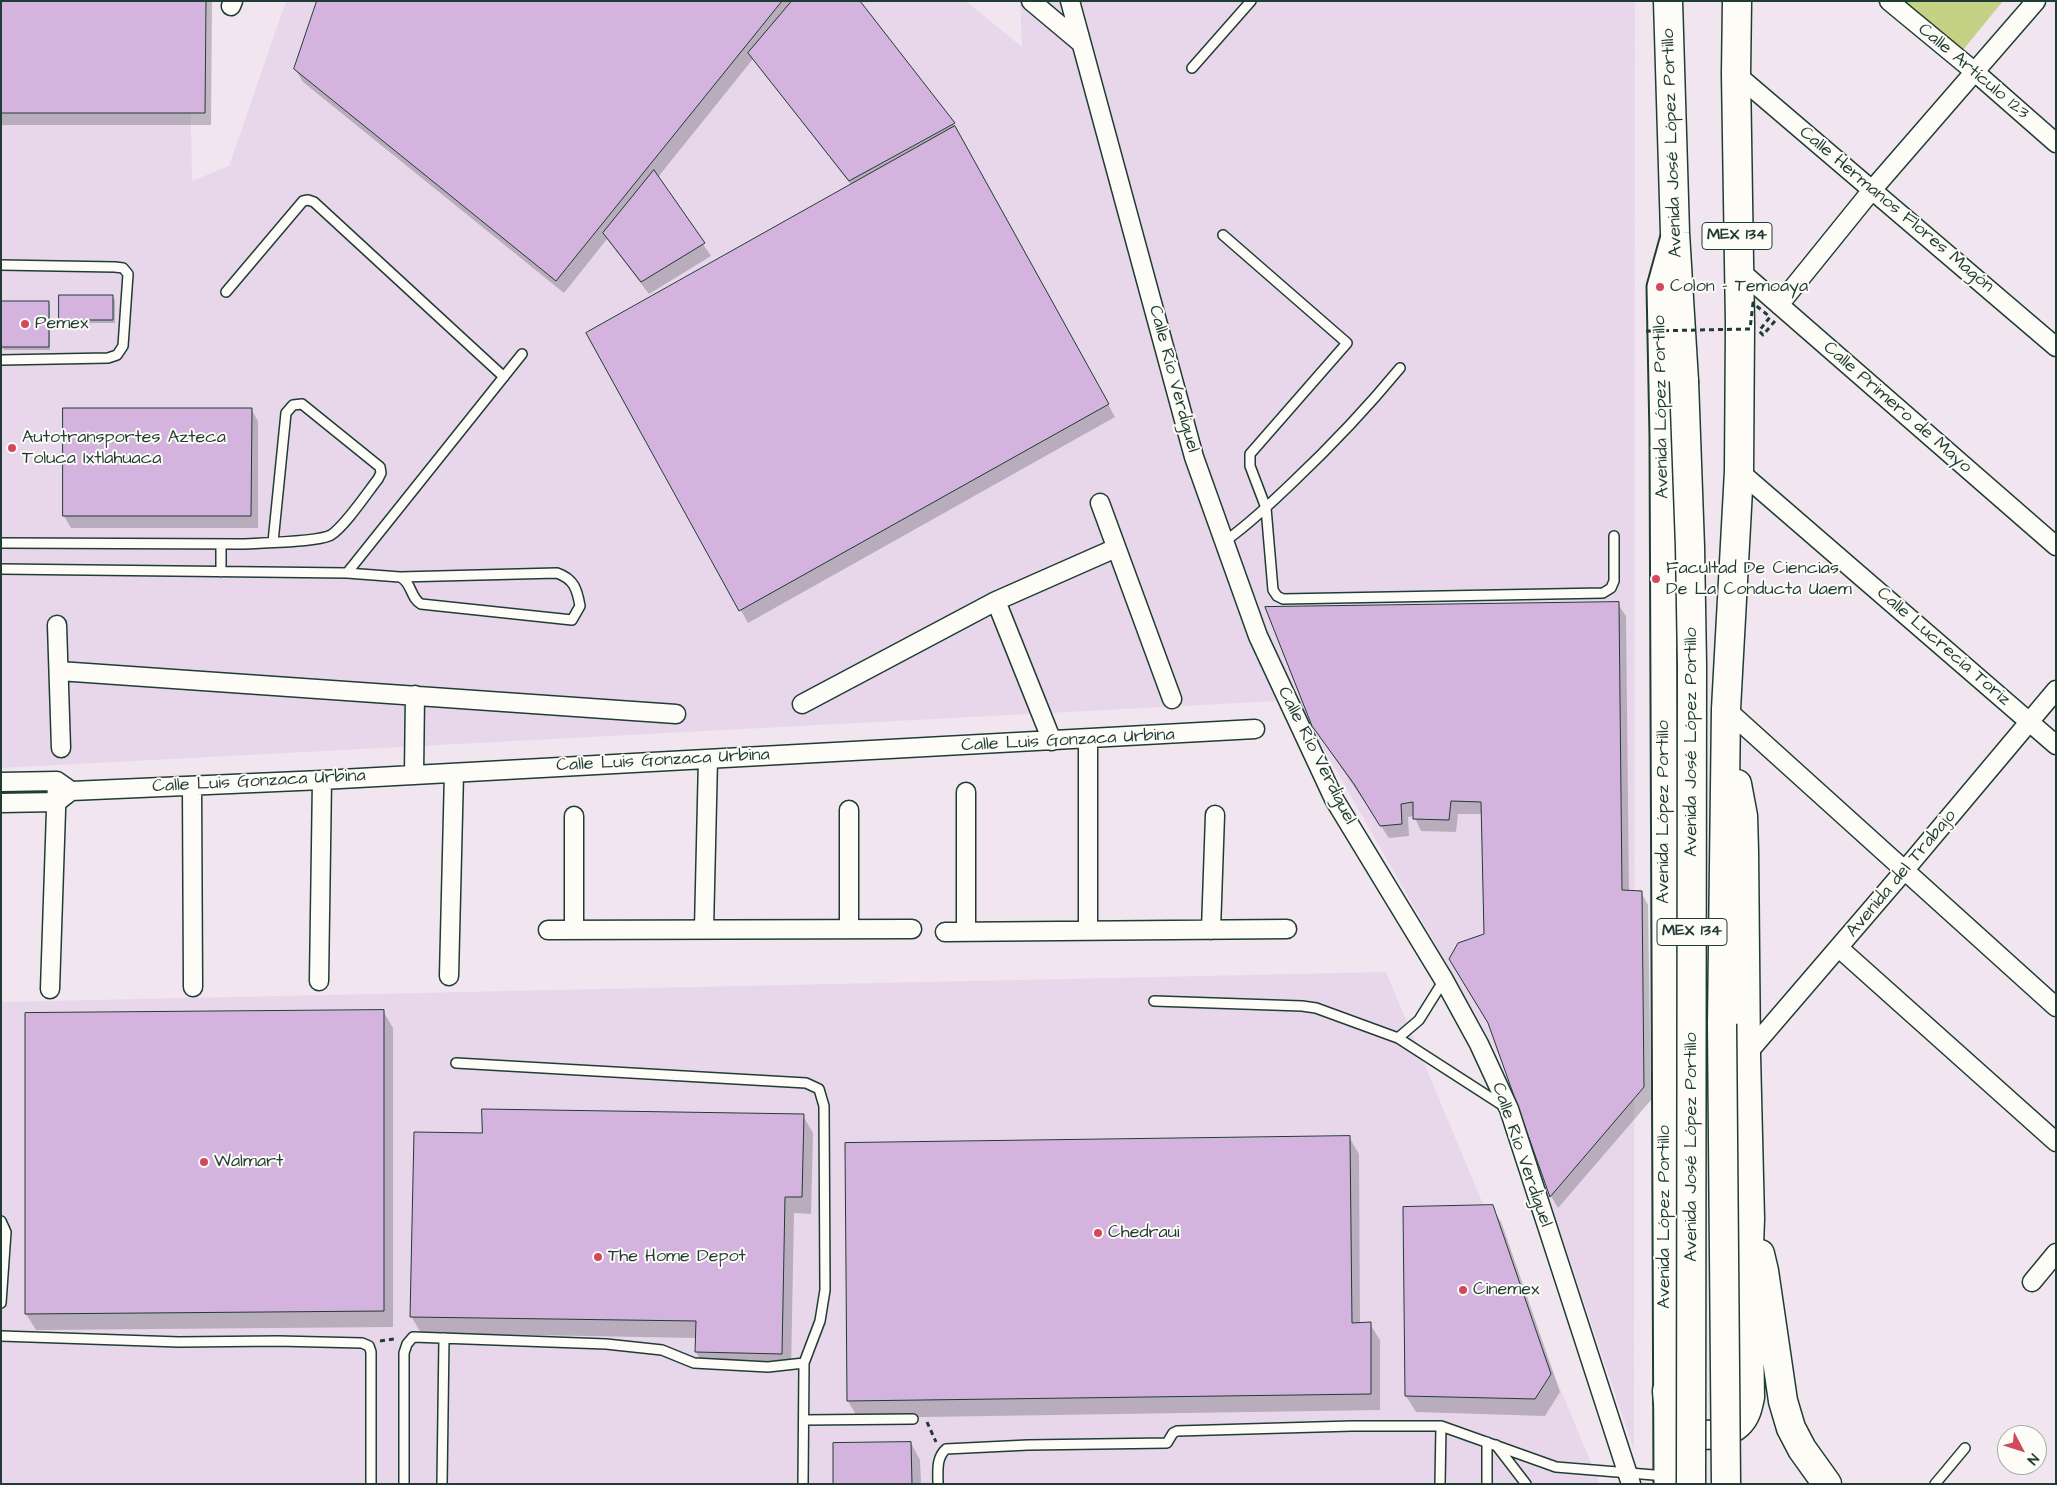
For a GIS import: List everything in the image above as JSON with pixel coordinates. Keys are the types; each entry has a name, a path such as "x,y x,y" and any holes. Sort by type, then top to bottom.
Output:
{"main road":[{"name":"Avenida José López Portillo","path":"1668,1 1675,233 1684,381 1692,665 1675,1481"},
{"name":"Avenida José López Portillo","path":"1726,1484 1722,1024 1726,709 1739,471 1740,324 1736,74 1737,1"},
{"path":"1667,1391 1669,1412 1677,1424 1689,1432 1707,1435 1723,1433 1738,1424 1747,1412 1750,1397 1748,1272 1750,1219 1743,816 1738,786 1725,750"},
{"path":"1750,1219 1764,1272 1783,1401 1790,1428 1802,1449 1827,1484"}],"street":[{"path":"1031,1 1081,43"},
{"name":"Calle Río Verdiguel","path":"1070,1 1194,457 1258,636 1334,799 1444,980 1479,1044 1509,1109 1628,1478"},
{"name":"Calle Artículo 123","path":"1889,1 1975,72 2056,143"},
{"path":"1775,312 1872,190 2036,1"},
{"name":"Calle Hermanos Flores Magón","path":"1736,74 2056,347"},
{"name":"Avenida López Portillo","path":"1675,233 1660,287 1663,436 1667,1391 1675,1481"},
{"name":"Calle Primero de Mayo","path":"1738,269 1775,312 2056,546"},
{"name":"Calle Lucrecia Toriz","path":"1739,471 2056,744"},
{"path":"1100,503 1172,698"},
{"path":"802,704 996,601 1116,548"},
{"path":"996,601 1052,741"},
{"path":"57,625 60,748"},
{"path":"59,670 676,714"},
{"name":"Avenida del Trabajo","path":"1746,1055 1839,948 2056,690"},
{"path":"414,774 415,695"},
{"path":"1726,709 2056,1007"},
{"name":"Calle Luis Gonzaca Urbina","path":"1,803 62,791 322,780 708,758 1088,740 1255,729"},
{"path":"1088,740 1088,930"},
{"path":"704,929 708,758"},
{"path":"449,976 454,773"},
{"path":"318,981 322,780"},
{"name":"Calle Luis Gonzaca Urbina","path":"1,782 62,791"},
{"path":"192,786 192,987"},
{"path":"50,989 62,791"},
{"path":"966,792 966,931"},
{"path":"849,810 849,929"},
{"path":"1211,930 1215,815"},
{"path":"574,816 574,930"},
{"path":"548,930 912,929"},
{"path":"944,932 1287,929"},
{"path":"1839,948 2056,1142"},
{"path":"2032,1282 2056,1254"}],"lane":[{"path":"1192,68 1251,1"},
{"path":"226,292 304,201 308,200 314,202 416,294 504,377"},
{"path":"1223,235 1347,343 1250,454 1250,466 1266,508 1273,590 1277,596 1283,599 1603,593 1611,588 1614,581 1614,536"},
{"path":"1,266 115,267 123,268 128,274 123,346 117,355 108,358 1,360"},
{"path":"347,572 522,354"},
{"path":"1224,542 1266,508 1331,446 1400,368"},
{"path":"1,543 221,544 273,542 325,538 332,534 378,479 381,473 380,467 302,404 293,405 286,413 273,542"},
{"path":"220,572 221,544"},
{"path":"1,569 347,572 400,577 557,573 567,576 574,583 580,606 572,620 421,604 416,601 407,583 400,577"},
{"path":"1398,1038 1419,1020 1444,980"},
{"path":"1154,1001 1316,1008 1398,1038 1509,1109"},
{"path":"456,1063 806,1083 819,1089 824,1106 825,1290 820,1321 804,1363 803,1484"},
{"path":"1,1221 6,1232 1,1303"},
{"path":"1,1336 179,1342 278,1341 362,1343 369,1346 371,1352 371,1484"},
{"path":"404,1484 404,1353 407,1344 413,1337 606,1344 662,1350 694,1363 768,1367 804,1363"},
{"path":"442,1484 444,1338"},
{"path":"804,1420 914,1419"},
{"path":"938,1484 938,1461 946,1449 1019,1445 1167,1443 1173,1433 1177,1431 1352,1426 1441,1426 1556,1467 1628,1478 1675,1481"},
{"path":"1440,1484 1441,1426"},
{"path":"1487,1484 1491,1443"},
{"path":"1491,1443 1526,1484"},
{"path":"1935,1484 1965,1448"}],"path":[{"path":"1646,330 1750,329 1753,303 1770,317 1759,331 1763,335 1775,321 1775,312"},
{"path":"362,1343 413,1337"},
{"path":"914,1419 927,1422 941,1454"}],"shaded area":[{"path":"1,1 189,1 192,181 229,166 286,1 966,1 1022,47 1020,1 1635,1 1634,1450 1504,1065 1296,700 1,768"},
{"path":"1386,972 1600,1484 1,1484 1,1002"}],"green space":[{"path":"1904,1 2003,1 1963,50"}],"building":[{"path":"1,1 206,1 205,113 1,113"},
{"path":"317,1 782,1 556,281 294,69"},
{"path":"792,1 860,1 955,123 849,181 748,53"},
{"path":"955,126 1109,404 739,611 586,333"},
{"path":"654,170 705,243 641,282 603,233"},
{"name":"Pemex","path":"59,295 113,295 113,320 59,320"},
{"name":"Pemex","path":"1,301 49,301 49,347 1,347"},
{"path":"63,408 252,408 251,516 63,516"},
{"path":"1619,602 1622,890 1642,891 1644,1087 1550,1197 1488,1023 1449,959 1458,943 1484,934 1481,802 1451,801 1449,820 1413,819 1413,802 1401,804 1402,824 1380,826 1354,784 1312,726 1265,607"},
{"name":"Walmart","path":"384,1010 384,1311 25,1314 25,1013"},
{"name":"The Home Depot","path":"482,1109 804,1114 802,1197 785,1197 782,1354 695,1352 696,1321 410,1317 414,1132 482,1133"},
{"name":"Chedraui","path":"1350,1136 1352,1323 1371,1322 1371,1394 847,1401 845,1143"},
{"name":"Cinemex","path":"1493,1205 1551,1374 1535,1399 1405,1396 1403,1207"},
{"path":"911,1442 912,1484 833,1484 833,1443"}],"place":[{"name":"Colon - Temoaya","path":"1660,287"},
{"name":"Pemex","path":"25,324"},
{"name":"Autotransportes Azteca Toluca Ixtlahuaca","path":"12,448"},
{"name":"Facultad De Ciencias De La Conducta Uaem","path":"1656,579"},
{"name":"Walmart","path":"204,1162"},
{"name":"Chedraui","path":"1098,1233"},
{"name":"The Home Depot","path":"598,1257"},
{"name":"Cinemex","path":"1463,1290"}]}
